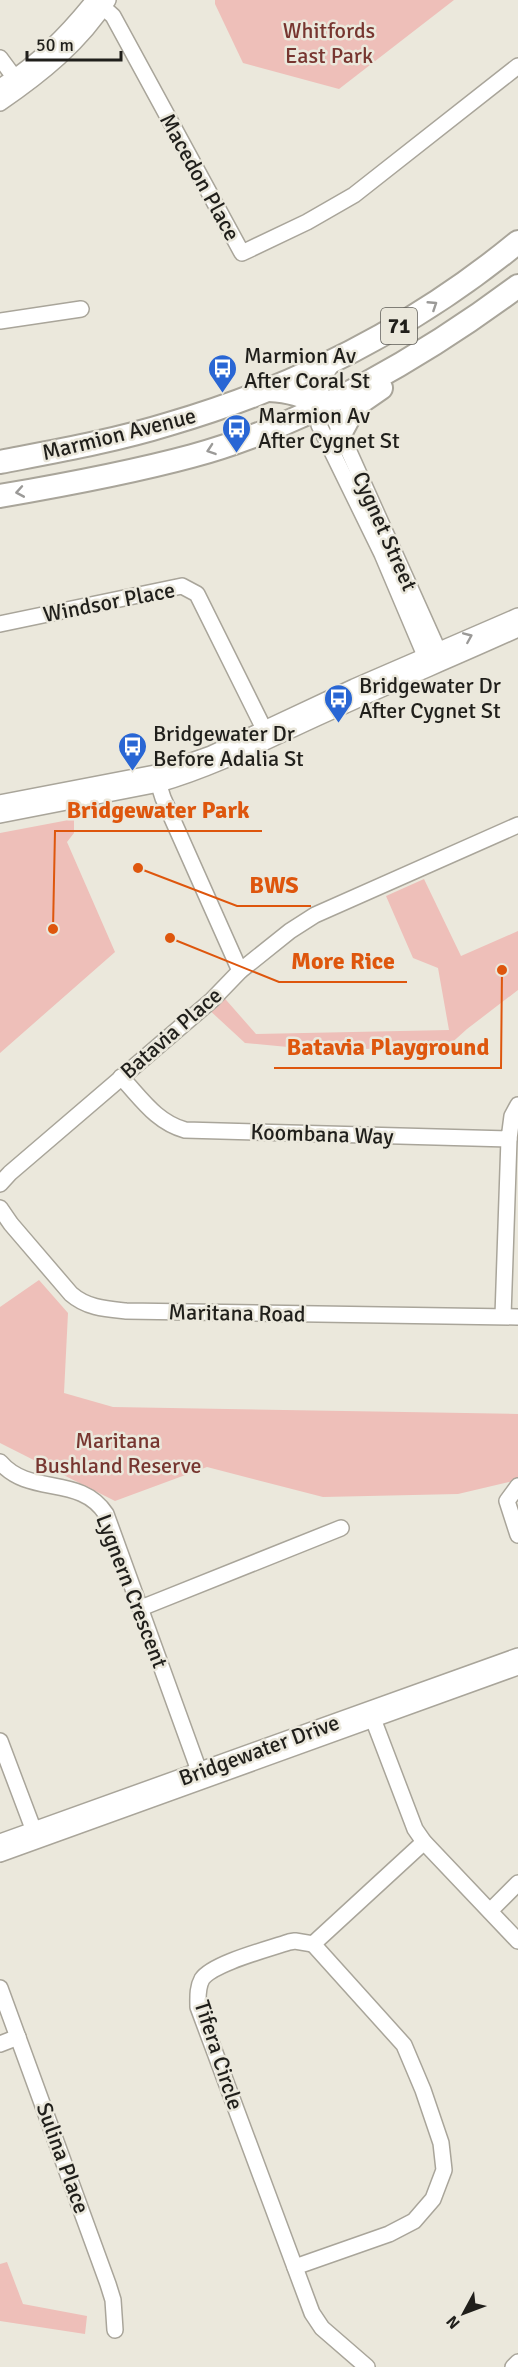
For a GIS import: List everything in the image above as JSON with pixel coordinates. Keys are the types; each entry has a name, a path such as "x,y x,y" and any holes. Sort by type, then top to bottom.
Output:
{"highway":[{"name":"Marmion Avenue","path":"0,462 107,441 168,425 269,390 393,330 435,304 518,243"},
{"name":"Marmion Avenue","path":"0,496 67,484 193,456 283,423 398,366 462,327 518,286"},
{"path":"341,432 355,406 362,399 454,343 462,327"},
{"path":"269,390 297,394 320,406"}],"street":[{"name":"Macedon Place","path":"100,2 113,16 242,254 307,222 354,195 518,66"},
{"path":"0,103 18,83 59,57 100,2"},
{"path":"0,58 18,83"},
{"path":"0,87 18,83"},
{"path":"0,321 81,309"},
{"name":"Cygnet Street","path":"335,360 324,376 319,425 434,659"},
{"name":"Cygnet Street","path":"320,406 334,417 341,432 434,659"},
{"name":"Windsor Place","path":"0,624 182,586 197,594 267,735"},
{"path":"0,815 157,778 211,754 267,735 434,659 518,616"},
{"path":"434,659 518,628"},
{"path":"0,803 157,778"},
{"path":"157,778 163,798 240,971"},
{"name":"Batavia Place","path":"0,1184 212,1000 240,971 290,931 315,915 518,825"},
{"name":"Koombana Way","path":"122,1077 158,1117 167,1124 185,1130 509,1139"},
{"path":"511,1316 509,1139 512,1116 518,1105"},
{"name":"Maritana Road","path":"0,1208 71,1294 79,1301 98,1308 126,1311 511,1316"},
{"name":"Lygnern Crescent","path":"0,1462 19,1478 80,1492 91,1497 106,1514 201,1777"},
{"path":"518,1486 507,1501 518,1535"},
{"path":"141,1608 341,1528"},
{"name":"Bridgewater Drive","path":"0,1842 36,1835 201,1777 518,1656"},
{"name":"Bridgewater Drive","path":"371,1714 518,1667"},
{"path":"371,1714 408,1812 424,1842 518,1941"},
{"path":"0,1741 36,1835"},
{"name":"Bridgewater Drive","path":"0,1854 36,1835"},
{"path":"295,2267 405,2227 424,2211 433,2199 444,2170 441,2143 423,2090 404,2046 313,1944 424,1842"},
{"path":"490,1911 518,1883"},
{"name":"Tifera Circle","path":"313,1944 289,1942 214,1968 203,1977 198,1990 198,2007 316,2321 367,2367"},
{"name":"Sulina Place","path":"0,1988 108,2283 113,2300 115,2330"},
{"path":"0,2044 18,2037"},
{"path":"513,2367 518,2362"}],"green space":[{"name":"Whitfords East Park","path":"215,0 454,0 339,89 243,63"},
{"path":"74,819 74,833 67,842 115,952 0,1053 0,833"},
{"path":"424,879 461,956 518,931 518,990 447,1047 319,1050 245,1043 206,1007 220,993 256,1034 449,1030 438,968 413,958 386,896"},
{"name":"Maritana Bushland Reserve","path":"39,1280 68,1313 64,1393 113,1407 518,1414 518,1480 458,1494 323,1497 207,1467 115,1501 0,1443 0,1307"},
{"path":"7,2262 23,2304 87,2316 85,2334 0,2321 0,2264"}],"place":[{"name":"Marmion Av After Coral St","path":"223,394"},
{"name":"Marmion Av After Cygnet St","path":"237,454"},
{"name":"Bridgewater Dr After Cygnet St","path":"338,724"},
{"name":"Bridgewater Dr Before Adalia St","path":"132,772"},
{"name":"BWS","path":"138,868"},
{"name":"Bridgewater Park","path":"53,929"},
{"name":"More Rice","path":"170,938"},
{"name":"Batavia Playground","path":"502,970"}]}
